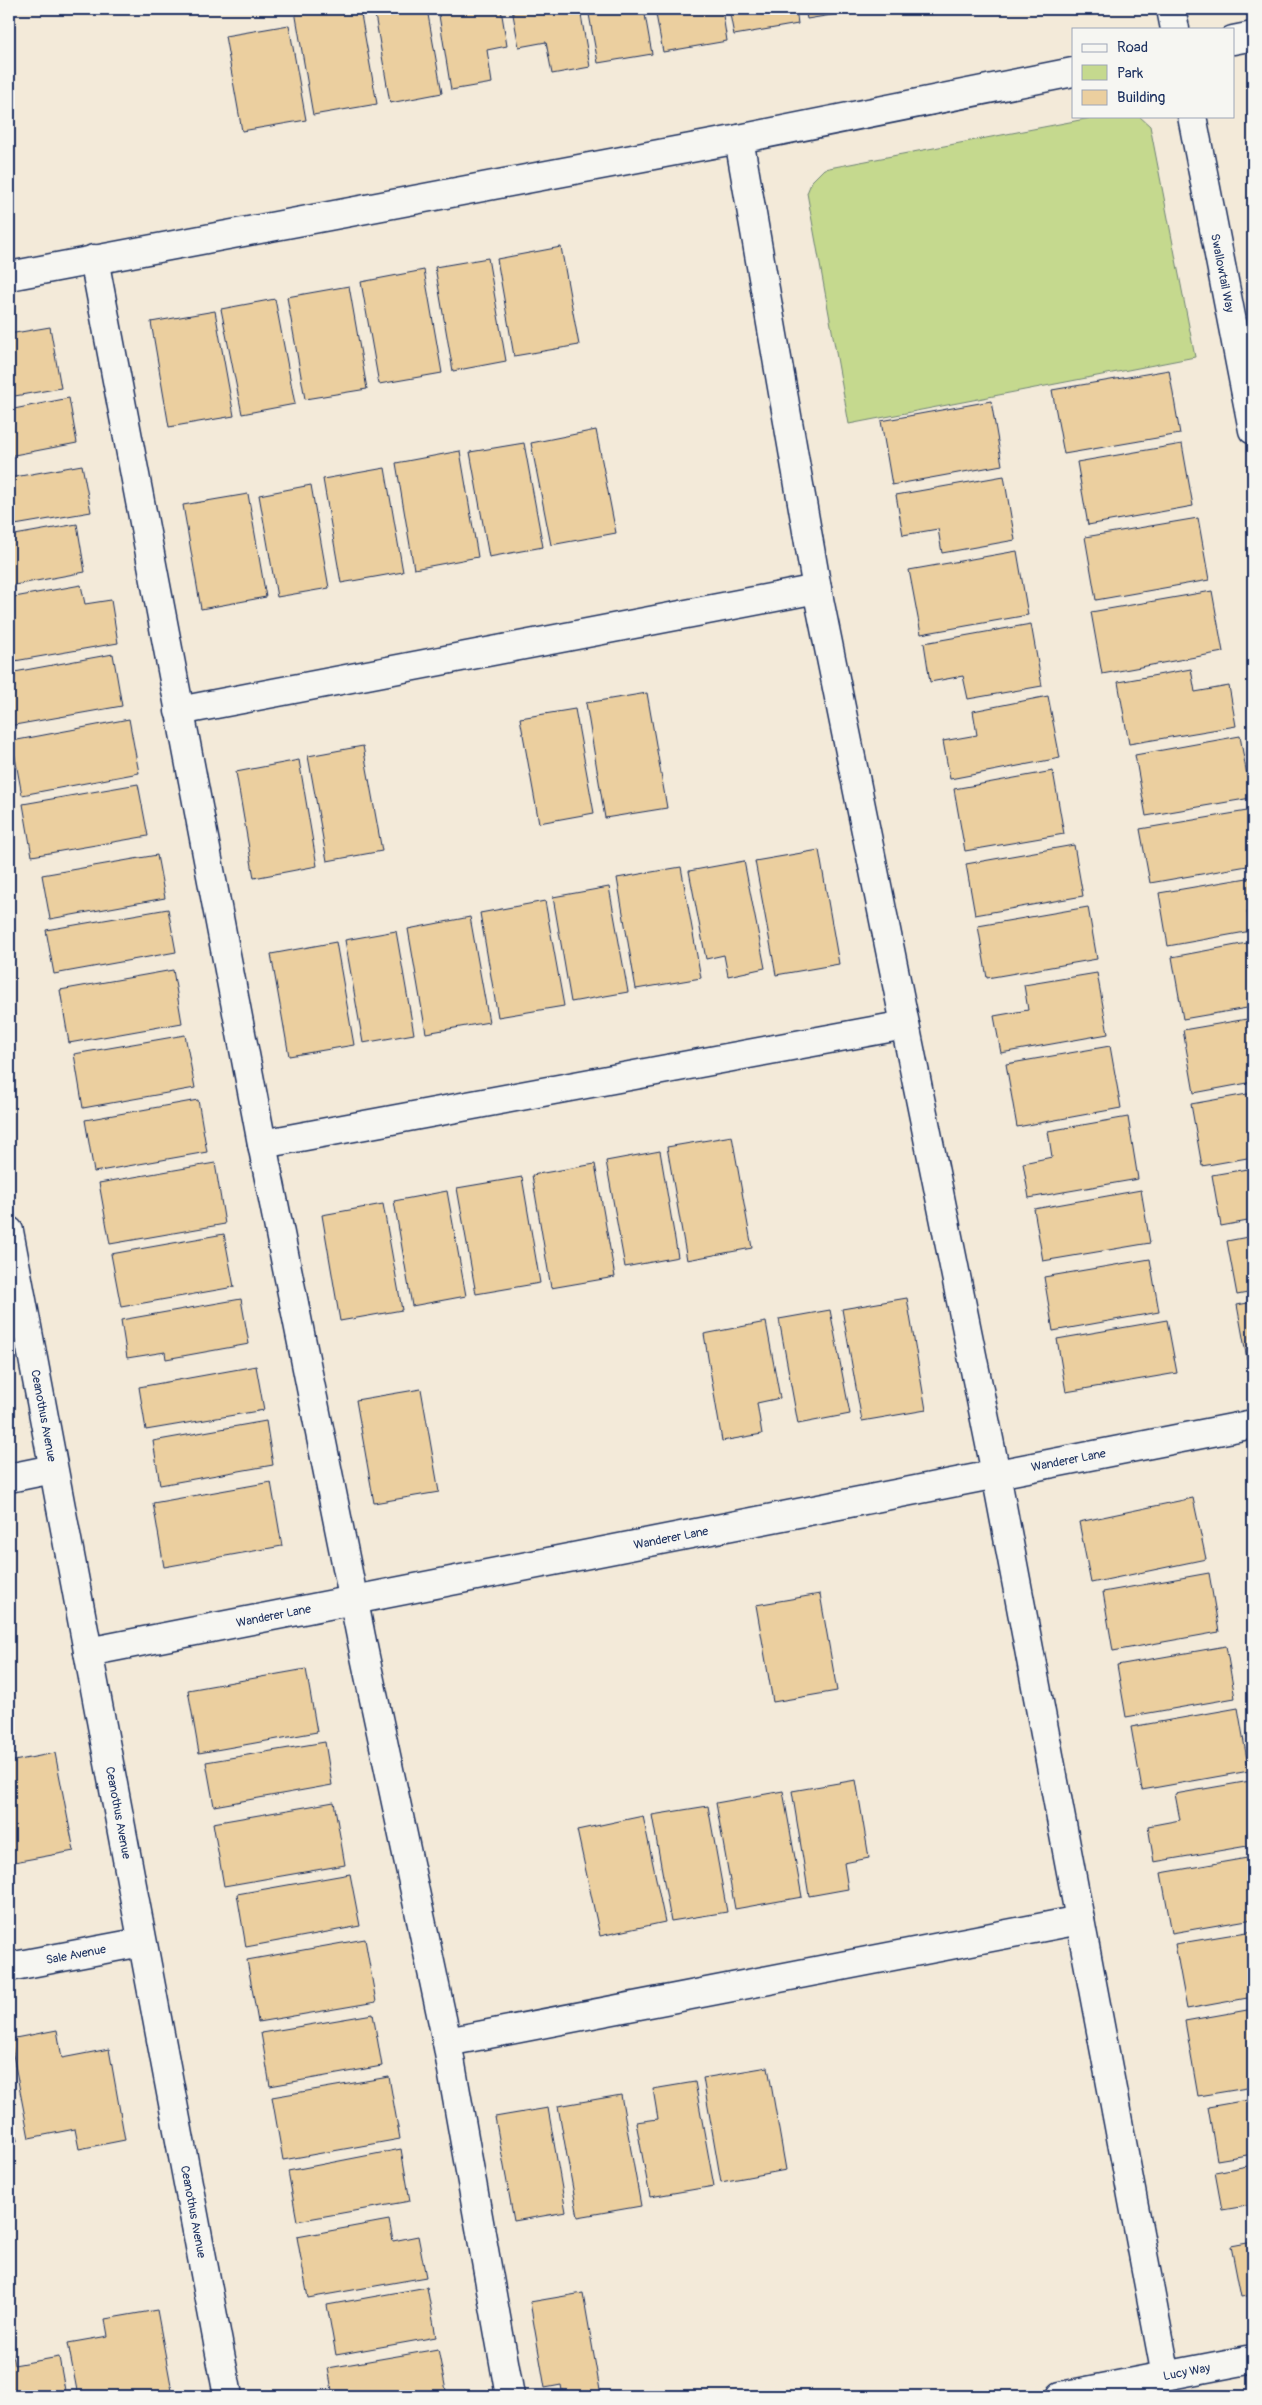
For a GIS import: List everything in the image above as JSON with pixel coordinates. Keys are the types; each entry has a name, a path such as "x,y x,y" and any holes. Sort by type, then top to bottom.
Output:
{"street":[{"path":"1171,9 1175,28"},
{"path":"1234,40 1253,36"},
{"path":"9,276 739,139 1072,72"},
{"name":"Swallowtail Way","path":"1192,118 1253,430"},
{"path":"739,139 816,589 996,1474 1166,2376"},
{"path":"94,259 262,1144 353,1598 447,2042 510,2396"},
{"path":"179,710 816,589"},
{"path":"262,1144 905,1026"},
{"name":"Ceanothus Avenue","path":"9,1231 228,2396"},
{"name":"Wanderer Lane","path":"88,1652 353,1598 1253,1424"},
{"path":"9,1478 53,1469"},
{"path":"447,2042 1080,1920"},
{"name":"Sale Avenue","path":"9,1967 142,1942"},
{"name":"Lucy Way","path":"1061,2396 1253,2359"}],"green space":[{"path":"1091,118 1141,118 1150,126 1195,357 849,424 807,193 812,181 824,169"}],"building":[{"path":"309,9 360,9 377,104 313,115 295,11"},
{"path":"374,9 427,9 442,93 390,103"},
{"path":"438,9 501,9 507,46 487,50 492,83 451,90"},
{"path":"512,9 580,9 590,67 552,74 546,42 519,47"},
{"path":"588,9 644,9 652,54 598,63"},
{"path":"655,9 722,9 727,41 663,52"},
{"path":"729,9 796,9 798,24 734,35"},
{"path":"805,9 868,9 807,19"},
{"path":"289,25 306,120 242,131 225,36"},
{"path":"9,61 12,79 9,80"},
{"path":"561,247 579,345 514,356 497,259"},
{"path":"488,258 506,361 453,371 435,267"},
{"path":"424,270 442,373 379,384 361,282"},
{"path":"349,286 367,389 305,399 287,297"},
{"path":"275,299 295,404 242,414 221,309"},
{"path":"215,311 234,416 169,427 151,322"},
{"path":"50,327 61,388 9,397 9,334"},
{"path":"1169,370 1180,434 1064,454 1052,390"},
{"path":"69,398 77,443 9,456 9,410"},
{"path":"991,401 1002,465 892,485 881,421"},
{"path":"596,430 616,533 551,545 531,443"},
{"path":"524,443 543,547 489,557 470,452"},
{"path":"1182,444 1193,506 1088,525 1077,462"},
{"path":"460,451 478,557 414,569 396,463"},
{"path":"82,465 91,512 9,526 9,478"},
{"path":"385,468 403,572 341,583 323,479"},
{"path":"1004,476 1015,540 942,553 938,529 903,535 896,495"},
{"path":"311,485 329,588 277,597 259,495"},
{"path":"248,494 266,597 201,609 183,505"},
{"path":"1198,518 1209,580 1096,600 1085,537"},
{"path":"77,524 85,572 9,586 9,536"},
{"path":"1017,551 1028,615 921,634 909,570"},
{"path":"81,585 85,604 111,600 118,643 9,662 9,598"},
{"path":"1212,591 1223,652 1102,674 1091,612"},
{"path":"1031,624 1042,686 968,699 963,676 930,682 924,643"},
{"path":"113,654 122,706 9,726 9,673"},
{"path":"1191,669 1195,692 1229,686 1236,726 1129,744 1118,682"},
{"path":"647,693 667,808 605,818 586,703"},
{"path":"1048,696 1060,758 950,779 943,741 977,735 973,711"},
{"path":"575,709 594,813 539,823 520,718"},
{"path":"129,719 139,773 22,795 12,741"},
{"path":"1240,736 1251,798 1146,816 1135,755"},
{"path":"363,746 382,851 327,861 308,756"},
{"path":"299,760 317,866 254,878 236,772"},
{"path":"1053,771 1064,834 965,851 954,789"},
{"path":"138,784 148,836 32,856 23,804"},
{"path":"1253,810 1253,865 1150,883 1140,829"},
{"path":"1074,845 1083,896 975,915 966,864"},
{"path":"819,850 839,964 776,975 755,861"},
{"path":"157,855 165,898 50,919 42,875"},
{"path":"744,861 765,968 728,976 724,955 706,959 689,871"},
{"path":"681,867 701,978 636,989 617,878"},
{"path":"1253,877 1253,911 1247,912 1251,931 1168,946 1159,893"},
{"path":"609,887 628,992 571,1002 553,897"},
{"path":"545,901 564,1006 498,1017 480,913"},
{"path":"1088,907 1097,959 987,978 978,926"},
{"path":"168,909 176,952 54,974 46,930"},
{"path":"470,917 489,1022 426,1033 408,929"},
{"path":"396,931 414,1034 363,1043 345,940"},
{"path":"336,942 354,1045 289,1056 271,954"},
{"path":"1247,943 1253,966 1253,1007 1183,1019 1172,957"},
{"path":"173,970 182,1023 69,1043 60,990"},
{"path":"1097,973 1108,1034 1001,1053 994,1016 1028,1010 1024,985"},
{"path":"1253,1018 1253,1082 1194,1093 1183,1030"},
{"path":"185,1035 195,1088 83,1108 74,1054"},
{"path":"1110,1046 1121,1108 1017,1127 1006,1064"},
{"path":"1253,1093 1253,1157 1202,1166 1191,1104"},
{"path":"198,1100 207,1152 94,1172 85,1120"},
{"path":"1128,1117 1138,1179 1029,1198 1023,1163 1052,1157 1048,1131"},
{"path":"732,1136 752,1248 687,1260 667,1147"},
{"path":"660,1151 678,1257 625,1267 606,1161"},
{"path":"215,1163 225,1224 110,1244 99,1183"},
{"path":"595,1164 615,1277 551,1288 532,1175"},
{"path":"1253,1168 1253,1220 1221,1226 1212,1175"},
{"path":"522,1177 540,1283 476,1294 457,1188"},
{"path":"1141,1190 1150,1243 1043,1261 1034,1209"},
{"path":"447,1191 466,1296 412,1306 394,1201"},
{"path":"383,1204 402,1310 340,1321 322,1215"},
{"path":"224,1234 234,1287 121,1307 111,1254"},
{"path":"1253,1236 1253,1292 1237,1295 1227,1241"},
{"path":"1150,1259 1159,1312 1053,1331 1044,1277"},
{"path":"907,1298 926,1410 862,1421 842,1309"},
{"path":"241,1299 249,1344 166,1359 165,1352 127,1358 121,1320"},
{"path":"1253,1302 1253,1358 1247,1359 1237,1305"},
{"path":"830,1310 850,1414 798,1424 779,1319"},
{"path":"1167,1320 1177,1373 1066,1392 1057,1339"},
{"path":"766,1322 780,1398 757,1403 762,1434 722,1441 704,1334"},
{"path":"256,1366 264,1410 146,1430 139,1387"},
{"path":"421,1389 439,1492 374,1503 356,1400"},
{"path":"266,1421 273,1465 160,1485 153,1441"},
{"path":"271,1482 282,1546 164,1567 153,1503"},
{"path":"1193,1498 1206,1559 1091,1583 1079,1522"},
{"path":"1209,1573 1219,1632 1113,1651 1103,1592"},
{"path":"820,1594 837,1691 773,1702 756,1605"},
{"path":"1226,1646 1235,1698 1126,1717 1117,1665"},
{"path":"306,1669 317,1732 199,1753 188,1690"},
{"path":"1238,1708 1249,1771 1142,1790 1131,1727"},
{"path":"325,1742 332,1785 214,1806 206,1762"},
{"path":"55,1753 74,1851 9,1863 9,1762"},
{"path":"856,1780 869,1858 844,1863 848,1889 809,1896 792,1791"},
{"path":"1250,1781 1253,1802 1253,1845 1154,1862 1148,1826 1180,1820 1175,1794"},
{"path":"783,1791 802,1897 735,1909 716,1803"},
{"path":"334,1802 345,1865 224,1886 213,1823"},
{"path":"708,1806 727,1912 671,1921 652,1815"},
{"path":"643,1816 665,1922 600,1936 577,1830"},
{"path":"1253,1857 1253,1919 1172,1933 1161,1873"},
{"path":"350,1874 360,1926 246,1947 237,1894"},
{"path":"1253,1931 1253,1997 1187,2009 1175,1944"},
{"path":"365,1939 376,2002 258,2022 247,1960"},
{"path":"1253,2009 1253,2087 1198,2096 1185,2021"},
{"path":"373,2014 382,2066 270,2086 261,2033"},
{"path":"57,2030 62,2058 109,2049 125,2140 79,2149 75,2129 29,2138 10,2039"},
{"path":"768,2067 786,2170 721,2182 703,2078"},
{"path":"389,2077 400,2139 283,2160 272,2097"},
{"path":"695,2082 714,2186 650,2197 636,2122 658,2119 653,2089"},
{"path":"621,2095 641,2206 578,2217 558,2106"},
{"path":"9,2096 17,2141 9,2142"},
{"path":"1253,2099 1253,2154 1217,2160 1208,2107"},
{"path":"548,2108 566,2212 514,2221 495,2117"},
{"path":"401,2149 410,2201 297,2221 288,2171"},
{"path":"1253,2165 1253,2205 1222,2210 1215,2172"},
{"path":"389,2220 393,2241 418,2236 426,2277 308,2298 297,2237"},
{"path":"1253,2242 1253,2295 1241,2297 1231,2246"},
{"path":"427,2287 436,2337 336,2355 327,2305"},
{"path":"583,2293 601,2396 563,2396 561,2385 545,2388 530,2302"},
{"path":"157,2310 173,2396 78,2396 68,2343 108,2336 105,2319"},
{"path":"9,2347 11,2347 14,2365 59,2357 66,2396 9,2396"},
{"path":"438,2349 447,2396 333,2396 328,2368"}]}
